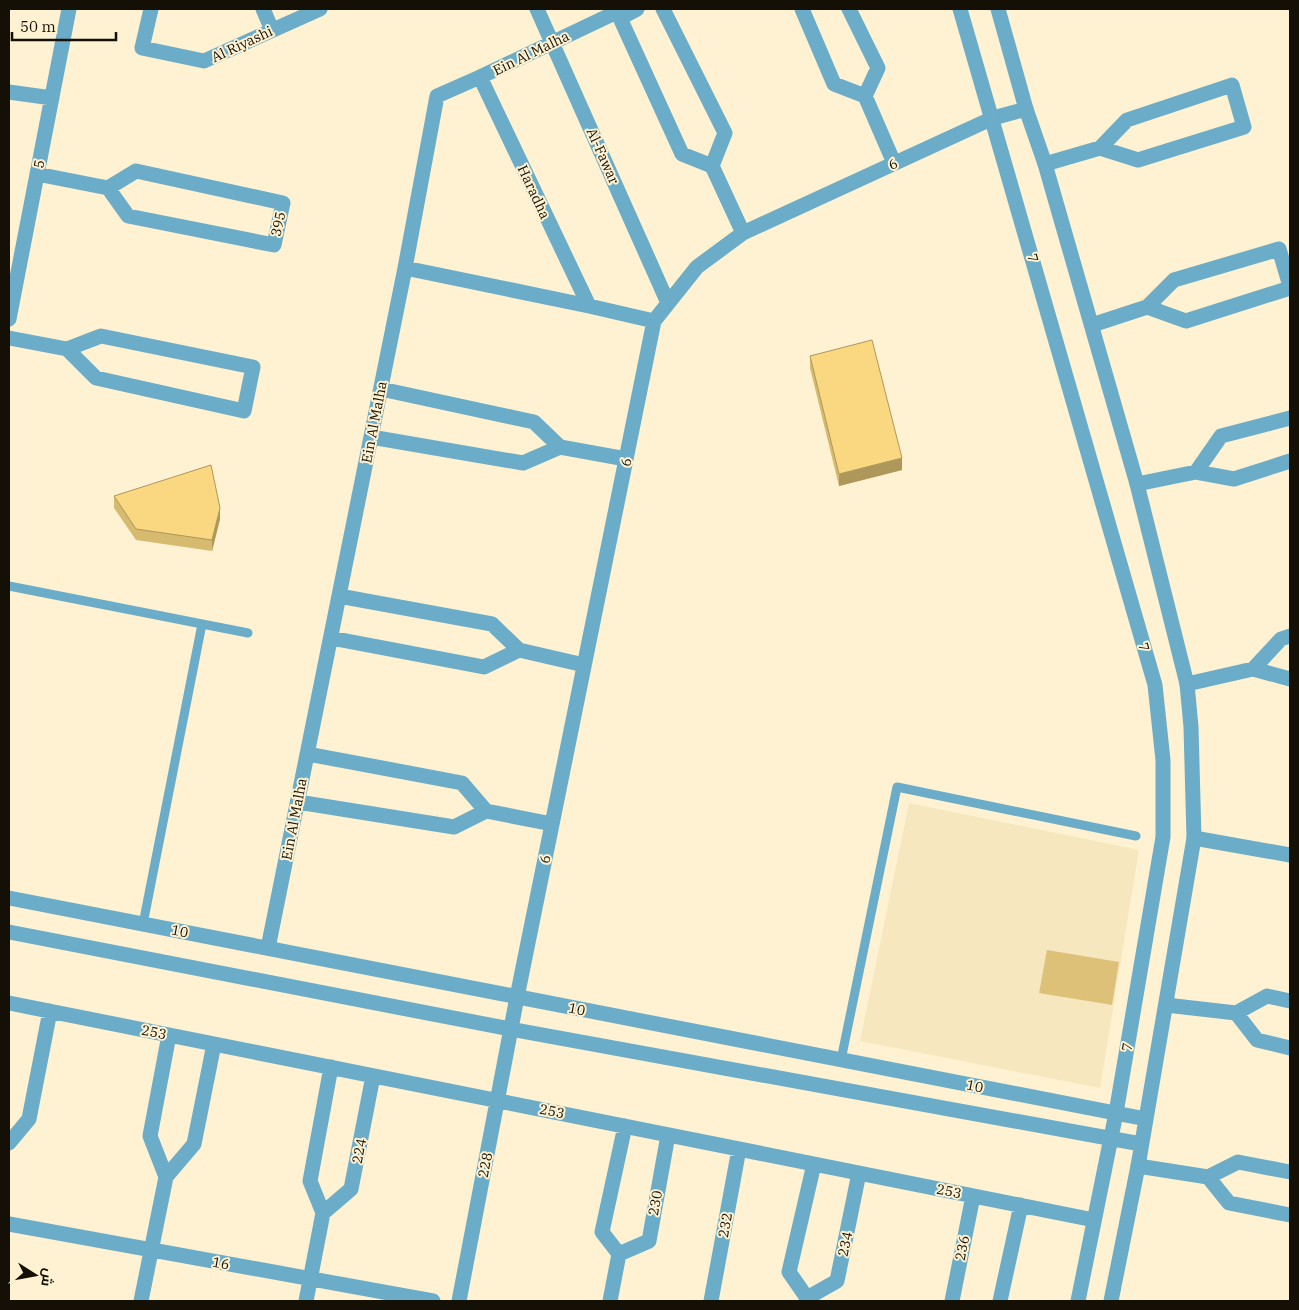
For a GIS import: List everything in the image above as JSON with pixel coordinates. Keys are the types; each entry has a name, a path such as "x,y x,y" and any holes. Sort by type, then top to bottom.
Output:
{"street":[{"name":"5","path":"9,319 14,260 37,174 70,9"},
{"name":"Al Riyashi","path":"151,9 142,48 204,61 320,9"},
{"path":"263,9 272,30"},
{"name":"Al-Fawar","path":"537,9 668,303"},
{"name":"Ein Al Malha","path":"268,948 381,389 437,96 623,9"},
{"path":"637,9 620,18 682,154 712,166 743,233"},
{"path":"663,9 725,133 712,166"},
{"path":"802,9 834,84 865,96 894,163"},
{"path":"850,9 878,68 865,96"},
{"name":"7","path":"960,9 1156,686 1163,760 1163,837 1116,1113 1078,1301"},
{"path":"998,9 1026,109 1045,164 1137,484 1187,684 1191,727 1194,838 1138,1166 1111,1301"},
{"name":"Haradha","path":"480,77 589,306"},
{"path":"1045,164 1100,148 1127,120 1232,85 1244,128 1138,160 1100,148"},
{"path":"9,92 52,98"},
{"name":"6","path":"510,1029 654,321 697,267 743,233 993,118 1026,109"},
{"name":"395","path":"136,171 283,203 274,245 128,216 108,188 136,171"},
{"path":"37,174 108,188"},
{"path":"1092,325 1147,307 1174,280 1279,249 1290,287 1186,321 1147,307"},
{"path":"405,268 654,321"},
{"path":"9,338 68,349 101,336 253,367 244,411 96,378 68,349"},
{"path":"381,389 534,422 560,447 626,460"},
{"path":"1196,472 1221,436 1290,418"},
{"path":"371,437 523,463 560,447"},
{"path":"1137,484 1196,472 1234,479 1290,461"},
{"path":"339,596 492,624 519,650 584,665"},
{"path":"1253,669 1281,639 1290,636"},
{"path":"331,638 484,667 519,650"},
{"path":"1187,684 1253,669 1290,679"},
{"path":"308,754 462,783 486,811"},
{"path":"298,802 454,827 486,811 552,824"},
{"path":"1194,838 1290,855"},
{"name":"10","path":"9,898 1146,1119"},
{"name":"10","path":"9,932 510,1029 1141,1144"},
{"path":"1166,1004 1236,1013 1266,996 1290,1001"},
{"name":"253","path":"9,1003 1094,1220"},
{"path":"9,1143 29,1119 50,1012"},
{"path":"1236,1013 1257,1040 1290,1048"},
{"name":"228","path":"459,1301 510,1029"},
{"path":"166,1177 150,1136 170,1035"},
{"path":"141,1301 166,1177 194,1144 214,1044"},
{"path":"306,1301 323,1213 310,1181 331,1067"},
{"name":"224","path":"323,1213 351,1189 374,1076"},
{"path":"610,1301 619,1254 602,1232 626,1126"},
{"name":"230","path":"619,1254 649,1241 668,1134"},
{"name":"232","path":"710,1301 739,1149"},
{"path":"1138,1166 1208,1177 1238,1162 1290,1172"},
{"name":"234","path":"814,1164 789,1272 807,1300 837,1281 859,1173"},
{"path":"1208,1177 1229,1203 1290,1215"},
{"name":"236","path":"952,1301 973,1196"},
{"path":"1000,1301 1021,1205"},
{"name":"16","path":"9,1224 433,1301"}],"lane":[{"path":"9,586 248,633"},
{"path":"142,924 202,624"},
{"path":"841,1060 897,787 1136,836"}],"shaded area":[{"path":"909,803 1139,850 1100,1088 860,1041"},
{"path":"1047,950 1119,962 1112,1005 1039,993"}],"building":[{"path":"872,340 902,458 839,474 810,356"},
{"path":"211,465 220,508 212,540 136,529 114,496"}]}
